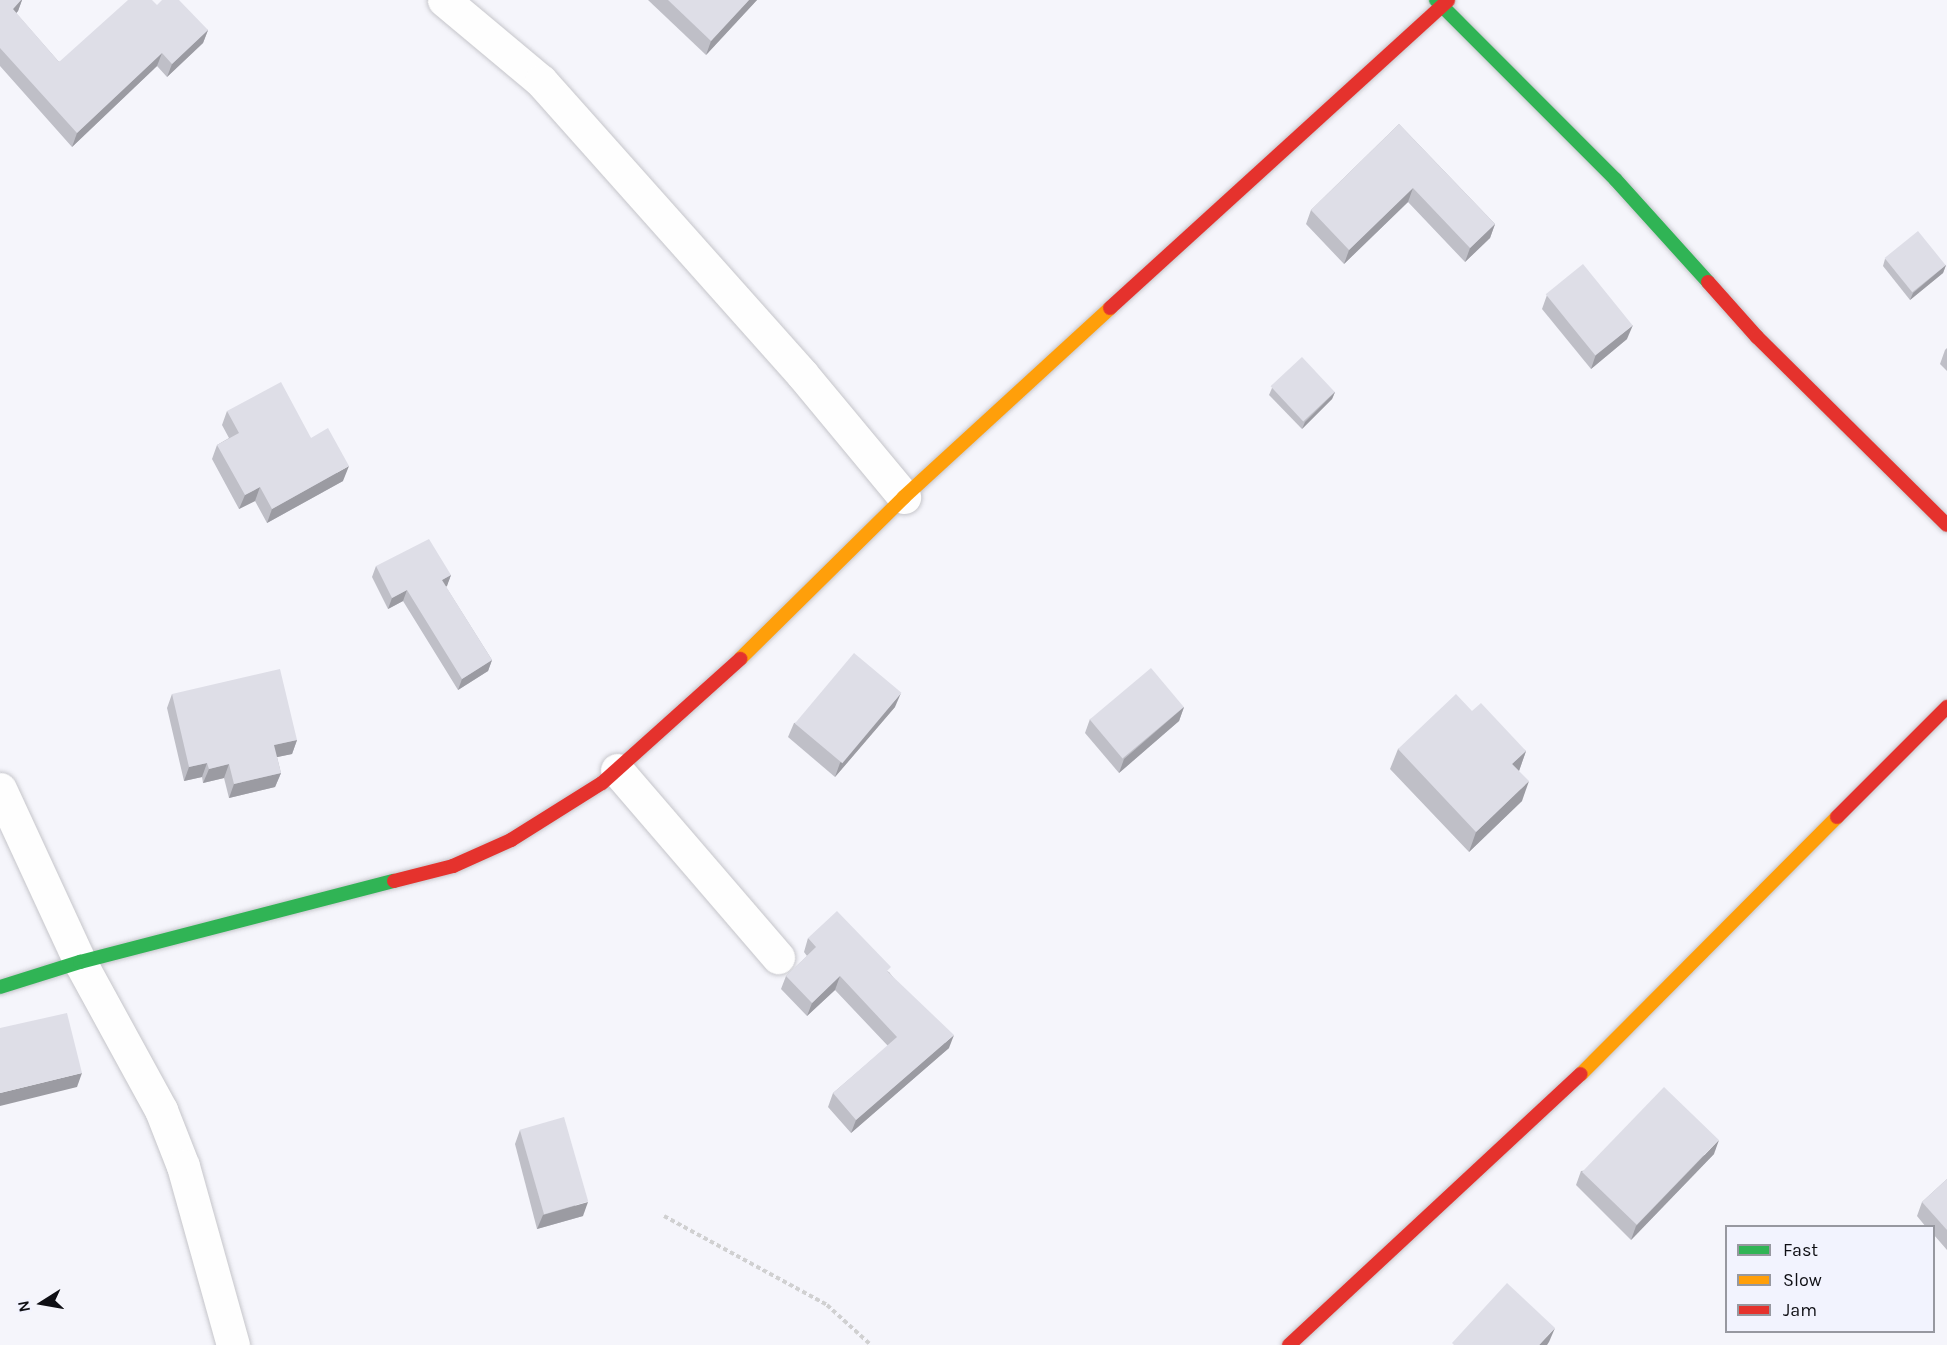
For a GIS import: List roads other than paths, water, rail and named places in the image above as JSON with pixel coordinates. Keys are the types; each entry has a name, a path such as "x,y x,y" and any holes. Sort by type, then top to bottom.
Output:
{"street":[{"path":"444,0 540,81 802,374 904,497"},
{"path":"0,987 80,962 453,866 511,840 616,770 739,660 904,497 1442,2 1615,179 1757,337 1947,525"},
{"path":"1289,1345 1596,1060 1947,707"},
{"path":"616,770 778,957"},
{"path":"0,789 80,962 161,1110 183,1166 233,1345"}]}
